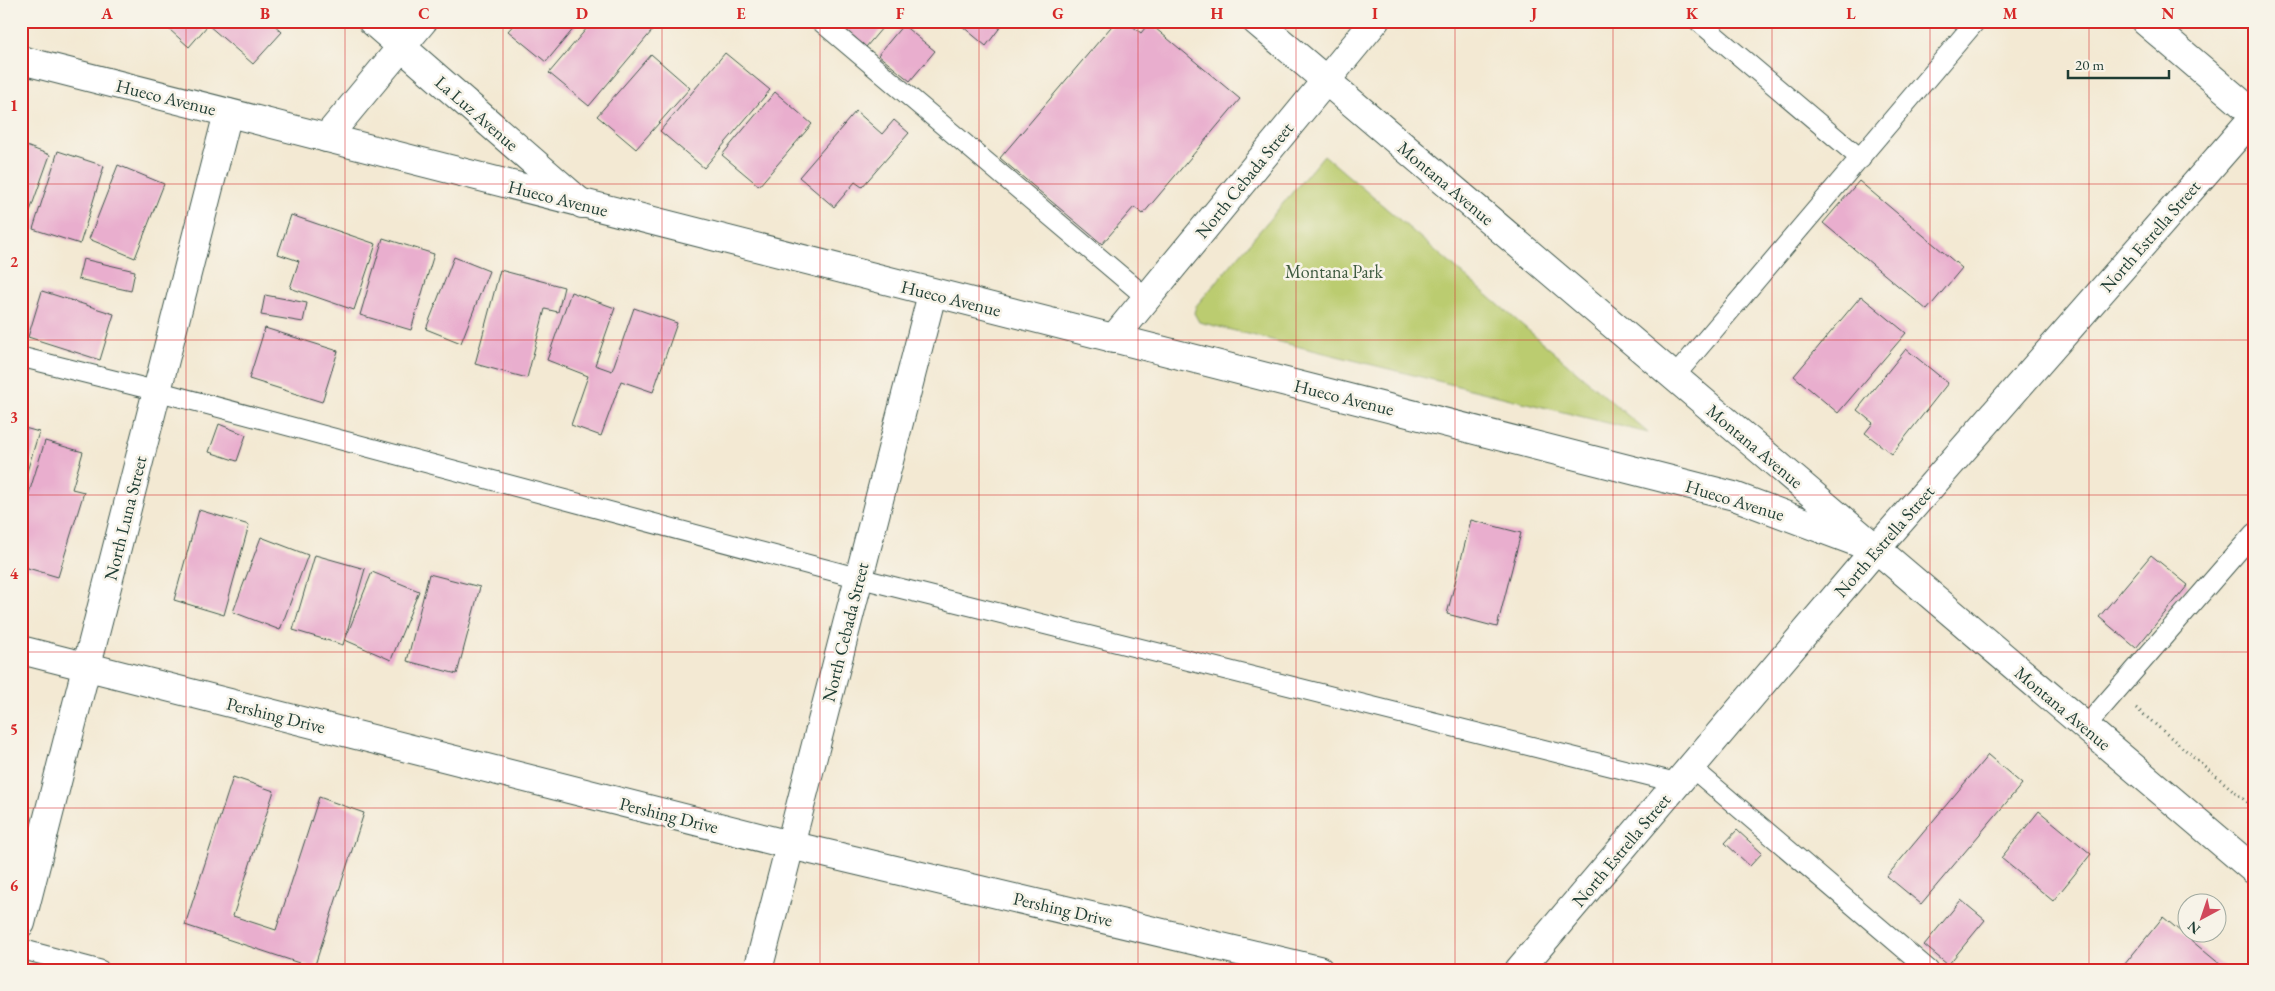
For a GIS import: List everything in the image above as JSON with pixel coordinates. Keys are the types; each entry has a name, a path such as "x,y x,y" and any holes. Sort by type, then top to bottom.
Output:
{"street":[{"name":"La Luz Avenue","path":"372,21 582,204"},
{"path":"326,138 423,21"},
{"name":"Montana Avenue","path":"1256,21 2254,870"},
{"name":"North Cebada Street","path":"1113,339 1375,21"},
{"path":"2144,21 2254,115"},
{"name":"Hueco Avenue","path":"21,60 932,294 1734,496 1876,550"},
{"name":"North Luna Street","path":"21,923 228,113"},
{"name":"North Estrella Street","path":"1519,970 1876,550 2254,115"},
{"name":"North Cebada Street","path":"758,970 932,294"},
{"name":"Pershing Drive","path":"21,650 790,845 1319,970"}],"lane":[{"path":"820,21 1147,298"},
{"path":"1698,21 1861,158"},
{"path":"1674,377 1976,21"},
{"path":"21,357 158,391 859,578 1685,775 1928,970"},
{"path":"2086,727 2254,533"},
{"path":"21,949 100,970"}],"path":[{"path":"2116,692 2254,808"}],"green space":[{"name":"Montana Park","path":"1324,155 1648,433 1199,322 1194,313 1196,306"}],"building":[{"path":"160,21 270,21 282,32 253,64 208,25 189,47"},
{"path":"517,21 580,21 546,62 508,31"},
{"path":"593,21 653,21 657,25 589,106 549,73"},
{"path":"840,21 888,21 866,47 838,23"},
{"path":"956,21 1005,21 986,46"},
{"path":"1116,21 1126,21 1141,33 1149,23 1240,99 1143,214 1134,207 1102,244 1000,158"},
{"path":"903,25 935,51 910,81 878,55"},
{"path":"725,53 770,90 704,168 660,131"},
{"path":"651,54 690,88 636,149 597,116"},
{"path":"775,92 812,124 759,186 722,155"},
{"path":"856,111 882,134 894,120 909,133 862,187 855,182 834,207 799,177"},
{"path":"21,144 50,155 25,225 21,224"},
{"path":"58,151 104,166 80,244 33,229"},
{"path":"118,165 164,184 135,258 89,239"},
{"path":"1859,181 1962,268 1927,310 1823,223"},
{"path":"291,215 376,244 354,310 290,288 299,261 278,254"},
{"path":"383,238 434,254 411,330 360,315"},
{"path":"454,257 489,271 461,343 426,329"},
{"path":"83,259 135,271 131,291 78,279"},
{"path":"500,270 564,287 558,312 545,309 527,378 475,364"},
{"path":"42,291 114,314 100,360 28,337"},
{"path":"571,292 615,308 595,365 612,371 634,308 677,323 653,392 621,381 601,436 571,425 588,376 547,360"},
{"path":"265,295 307,303 303,322 261,315"},
{"path":"1861,296 1906,333 1838,413 1794,376"},
{"path":"265,328 338,351 322,402 249,379"},
{"path":"1906,349 1948,383 1892,454 1865,433 1873,423 1857,410"},
{"path":"219,424 246,435 237,461 209,452"},
{"path":"21,427 39,432 22,488 21,488"},
{"path":"45,441 83,452 72,489 84,492 58,577 21,566 21,519"},
{"path":"199,510 249,525 224,615 174,600"},
{"path":"1471,520 1521,533 1497,627 1447,614"},
{"path":"261,537 308,555 280,630 233,612"},
{"path":"315,555 365,569 343,645 293,630"},
{"path":"2151,555 2188,585 2136,648 2099,617"},
{"path":"372,572 419,591 391,660 345,640"},
{"path":"429,574 480,587 457,674 407,661"},
{"path":"1988,755 2022,784 1921,904 1887,876"},
{"path":"233,777 274,791 233,916 276,930 319,797 364,813 314,968 185,925"},
{"path":"2039,811 2091,854 2053,901 2001,858"},
{"path":"1737,830 1762,853 1750,866 1725,843"},
{"path":"1961,900 1985,920 1948,965 1924,945"},
{"path":"2163,917 2178,929 2178,944 2196,944 2227,970 2120,970"}]}
